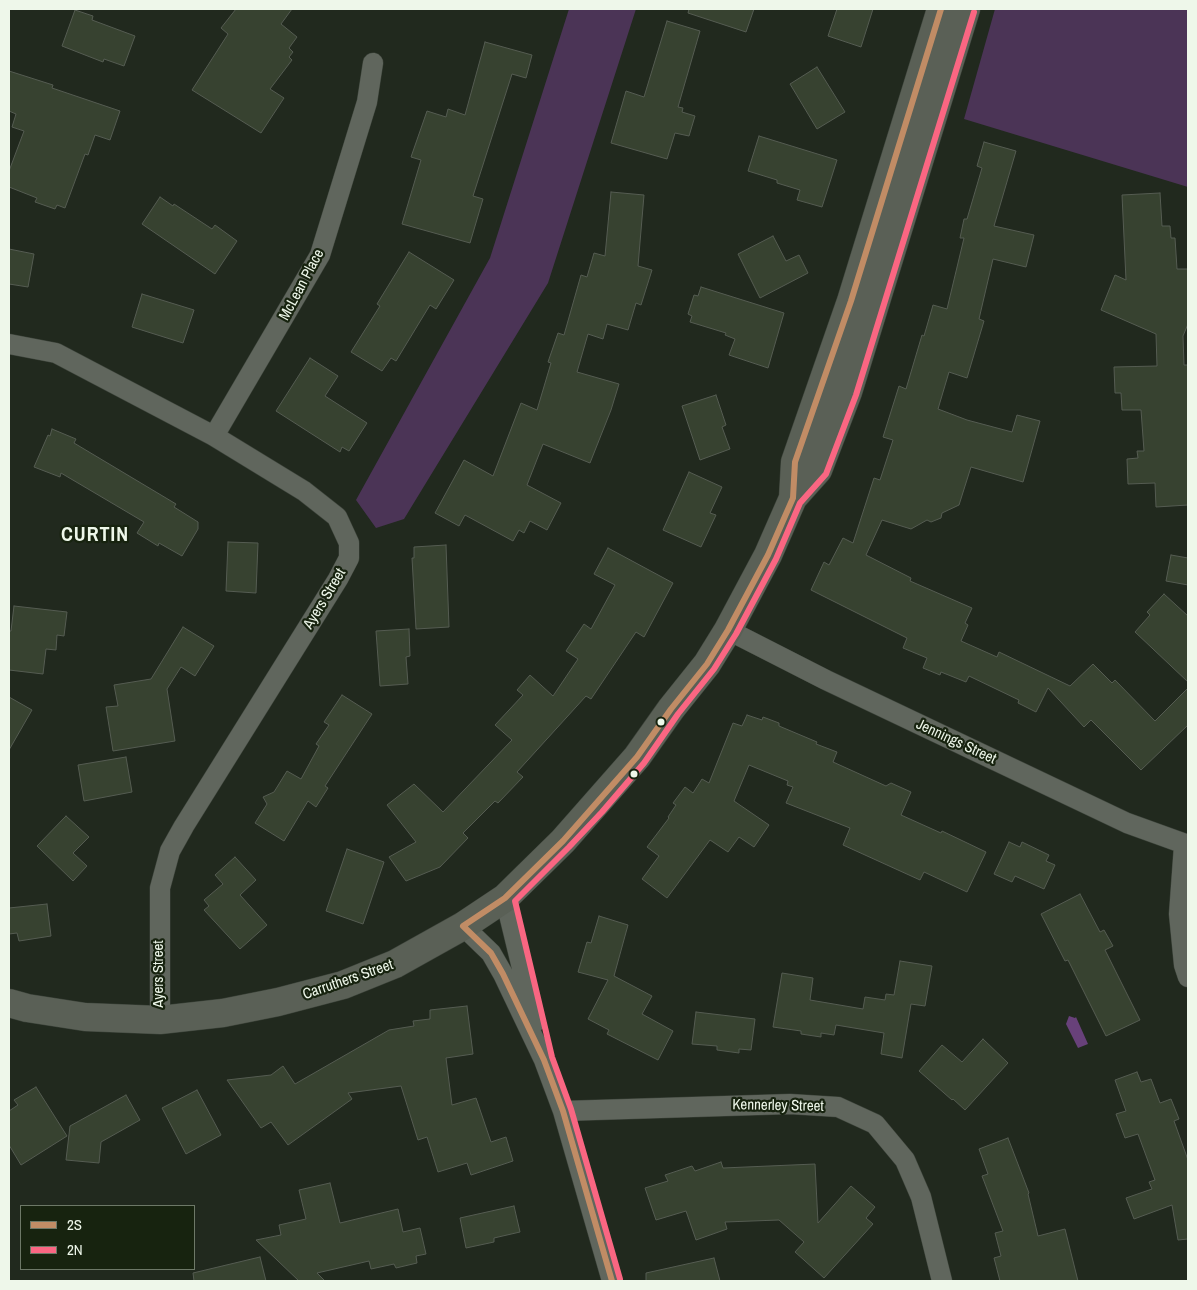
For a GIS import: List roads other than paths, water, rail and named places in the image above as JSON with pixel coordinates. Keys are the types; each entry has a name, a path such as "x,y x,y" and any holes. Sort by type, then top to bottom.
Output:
{"main road":[{"name":"Carruthers Street","path":"793,498 795,462 851,301 941,9"},
{"name":"Carruthers Street","path":"9,1003 27,1008 85,1017 160,1020 223,1013 278,1002 343,985 395,964 464,926 505,898 563,841 637,757 671,709 707,664 728,630 768,555 793,498 818,470 848,392 966,9"}],"street":[{"name":"McLean Place","path":"214,436 320,255 367,102 373,63"},
{"name":"Ayers Street","path":"9,344 56,353 214,436 304,492 337,517 347,536 349,558 338,579 170,851 160,888 160,1020"},
{"name":"Jennings Street","path":"728,630 782,659 1092,807 1127,823 1186,845"},
{"path":"1186,845 1179,914 1184,966 1188,977"},
{"path":"505,898 544,1060 562,1111 608,1280"},
{"path":"464,926 491,953 544,1060"},
{"name":"Kennerley Street","path":"562,1111 790,1104 838,1107 875,1124 905,1160 921,1198 942,1281"}],"district":[{"name":"CURTIN","path":"95,536"}]}
